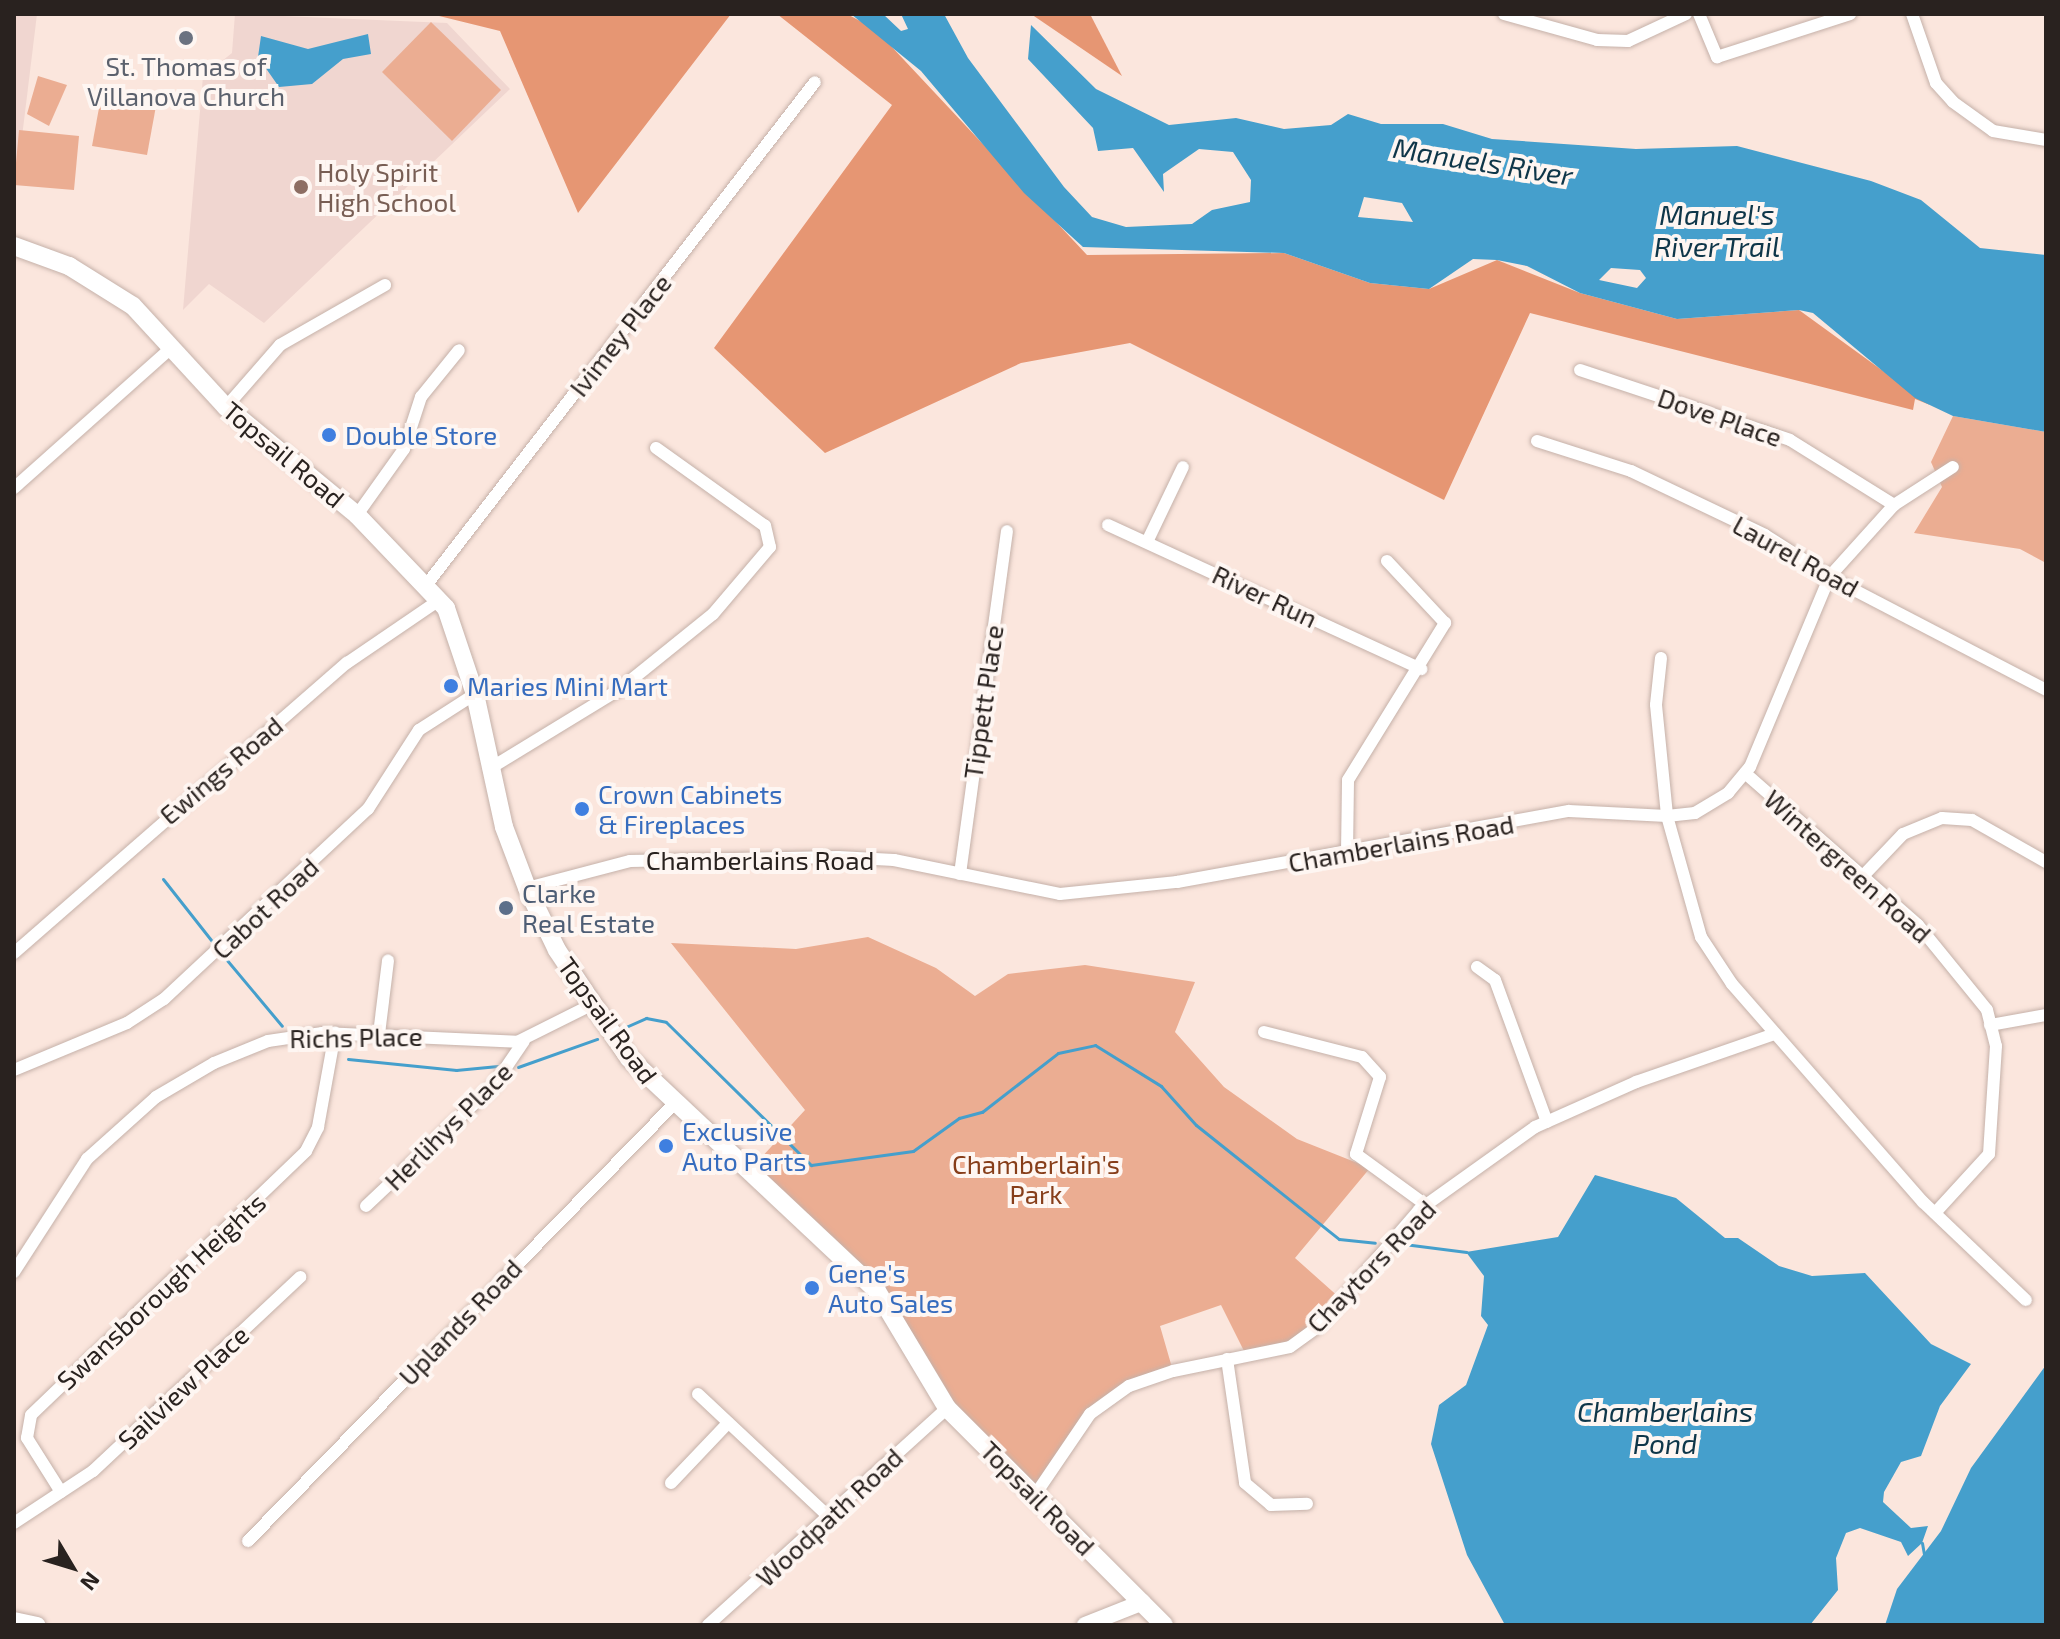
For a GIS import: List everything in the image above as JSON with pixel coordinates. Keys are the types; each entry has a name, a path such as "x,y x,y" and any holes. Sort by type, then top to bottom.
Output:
{"main road":[{"name":"Topsail Road","path":"14,246 69,266 133,306 226,407 357,515 431,594 475,694 489,769 527,888 557,950 629,1058 673,1105 877,1291 947,1408 1164,1625"}],"street":[{"path":"1504,14 1597,40 1628,41 1686,14"},
{"path":"1699,14 1717,57 1850,14"},
{"path":"1912,14 1936,83 1953,102 1993,131 2046,140"},
{"name":"Ivimey Place","path":"431,594 815,82"},
{"path":"226,407 280,345 385,285"},
{"path":"14,488 171,348"},
{"path":"357,515 385,484 421,397 459,350"},
{"name":"Dove Place","path":"1580,370 1790,440 1894,505"},
{"name":"Laurel Road","path":"1537,441 1642,476 1779,542 1830,576 2046,690"},
{"path":"489,769 620,689 713,614 770,547 765,526 656,448"},
{"path":"1147,542 1183,467"},
{"path":"1745,773 1773,724 1809,612 1830,576 1894,505 1953,467"},
{"name":"River Run","path":"1108,525 1421,669"},
{"name":"Tippett Place","path":"960,874 1007,531"},
{"path":"1347,853 1348,780 1421,669 1445,623 1387,561"},
{"name":"Ewings Road","path":"14,953 347,663 431,594"},
{"path":"1661,658 1656,705 1667,816 1701,937 1775,1034 1935,1213 2026,1300"},
{"name":"Cabot Road","path":"14,1070 127,1023 164,999 368,809 419,730 475,694"},
{"name":"Chamberlains Road","path":"527,888 673,857 894,860 1060,894 1347,853 1569,811 1667,816 1695,813 1745,773"},
{"name":"Wintergreen Road","path":"1745,773 1863,876 1954,967 1990,1025 1996,1125 1989,1154 1935,1213"},
{"path":"1863,876 1903,834 1942,818 1972,820 2046,862"},
{"path":"379,1034 388,961"},
{"path":"1477,967 1495,980 1547,1122"},
{"path":"524,1041 595,1003"},
{"path":"1990,1025 2046,1015"},
{"path":"1264,1032 1362,1057 1380,1077 1356,1154 1426,1205"},
{"name":"Richs Place","path":"14,1272 74,1173 156,1097 255,1046 335,1033 524,1041"},
{"name":"Swansborough Heights","path":"61,1492 27,1438 31,1415 306,1151 318,1127 335,1033"},
{"name":"Chaytors Road","path":"1035,1495 1090,1414 1129,1386 1227,1359 1290,1347 1319,1326 1426,1205 1547,1122 1636,1082 1775,1034"},
{"name":"Herlihys Place","path":"366,1206 494,1085 524,1041"},
{"name":"Uplands Road","path":"248,1541 673,1105"},
{"name":"Sailview Place","path":"61,1492 102,1463 300,1277"},
{"path":"1227,1359 1245,1483 1271,1505 1307,1504"},
{"path":"698,1394 728,1423 777,1461 829,1517"},
{"name":"Woodpath Road","path":"708,1625 947,1408"},
{"path":"671,1483 728,1423"},
{"path":"14,1523 61,1492"},
{"path":"1085,1625 1143,1602"},
{"path":"14,1620 34,1625"}],"shaded area":[{"path":"14,14 37,14 16,186 14,186"},
{"name":"Holy Spirit High School","path":"235,14 447,23 510,89 264,323 209,284 183,310 203,76 232,53"},
{"path":"431,14 731,14 578,213 500,31"},
{"path":"777,14 847,14 875,29 1087,255 1284,253 1370,283 1429,289 1497,260 1580,293 1677,319 1799,310 1930,405 1915,399 1913,410 1530,313 1444,500 1130,343 1021,363 825,453 714,348 892,105"},
{"path":"1031,14 1090,14 1122,76"}],"green space":[{"path":"431,22 501,90 452,141 382,72"},
{"path":"38,76 67,85 49,126 27,114"},
{"path":"101,97 156,106 147,155 92,146"},
{"path":"19,130 79,136 74,190 14,185"},
{"path":"1953,416 2046,432 2046,563 2020,549 1914,533 1942,487 1931,462"},
{"name":"Chamberlain's Park","path":"868,937 936,968 975,996 1008,974 1085,965 1195,982 1175,1032 1224,1087 1297,1139 1370,1168 1295,1258 1341,1299 1290,1347 1246,1355 1221,1305 1160,1326 1173,1371 1129,1386 1090,1413 1035,1495 947,1408 877,1291 747,1173 805,1110 671,943 796,949"}],"water":[{"name":"Manuel's River Trail","path":"851,14 883,14 901,31 908,29 901,14 944,14 968,58 1064,187 1092,217 1126,227 1192,224 1212,210 1250,202 1251,180 1233,152 1199,149 1163,174 1164,192 1133,148 1098,151 1093,128 1028,59 1031,25 1096,89 1169,125 1236,118 1284,129 1331,125 1348,114 1381,124 1443,124 1492,139 1636,149 1737,146 1871,181 1921,200 1980,248 2046,255 2046,432 1953,416 1915,398 1813,313 1799,310 1677,319 1580,293 1527,266 1497,260 1473,259 1429,289 1370,283 1284,253 1083,247 1024,193 921,71","holes":["1364,197 1402,203 1413,222 1358,217","1611,268 1640,270 1646,278 1637,288 1599,280"]},
{"path":"368,34 371,54 343,59 312,84 279,87 258,57 261,36 308,49"},
{"name":"Chamberlains Pond","path":"1595,1175 1676,1198 1725,1238 1738,1238 1779,1266 1812,1276 1865,1273 1931,1344 1971,1364 1940,1406 1921,1456 1901,1462 1884,1492 1883,1502 1911,1528 1928,1526 1922,1543 1908,1556 1901,1542 1860,1528 1846,1533 1836,1558 1838,1590 1810,1625 1505,1625 1467,1555 1431,1444 1439,1405 1466,1385 1488,1325 1481,1316 1484,1276 1466,1252 1558,1237"},
{"path":"2046,1365 2046,1625 1885,1625 1897,1589 1941,1531 1971,1468"}],"waterway":[{"path":"163,879 211,940"},
{"path":"226,959 282,1026"},
{"path":"619,1030 646,1018 666,1022 811,1165 913,1151 959,1118 982,1112 1058,1053 1095,1045 1161,1086 1196,1125 1339,1239 1375,1243"},
{"path":"518,1067 597,1039"},
{"path":"348,1059 456,1070 498,1066"},
{"path":"1396,1243 1466,1252"},
{"path":"1922,1543 1924,1554"}],"place":[{"name":"St. Thomas of Villanova Church","path":"186,38"},
{"name":"Holy Spirit High School","path":"301,187"},
{"name":"Double Store","path":"329,435"},
{"name":"Maries Mini Mart","path":"451,686"},
{"name":"Crown Cabinets & Fireplaces","path":"582,809"},
{"name":"Clarke Real Estate","path":"506,908"},
{"name":"Exclusive Auto Parts","path":"666,1146"},
{"name":"Gene's Auto Sales","path":"812,1288"}],"water label":[{"name":"Manuels River","path":"1483,161"}]}
